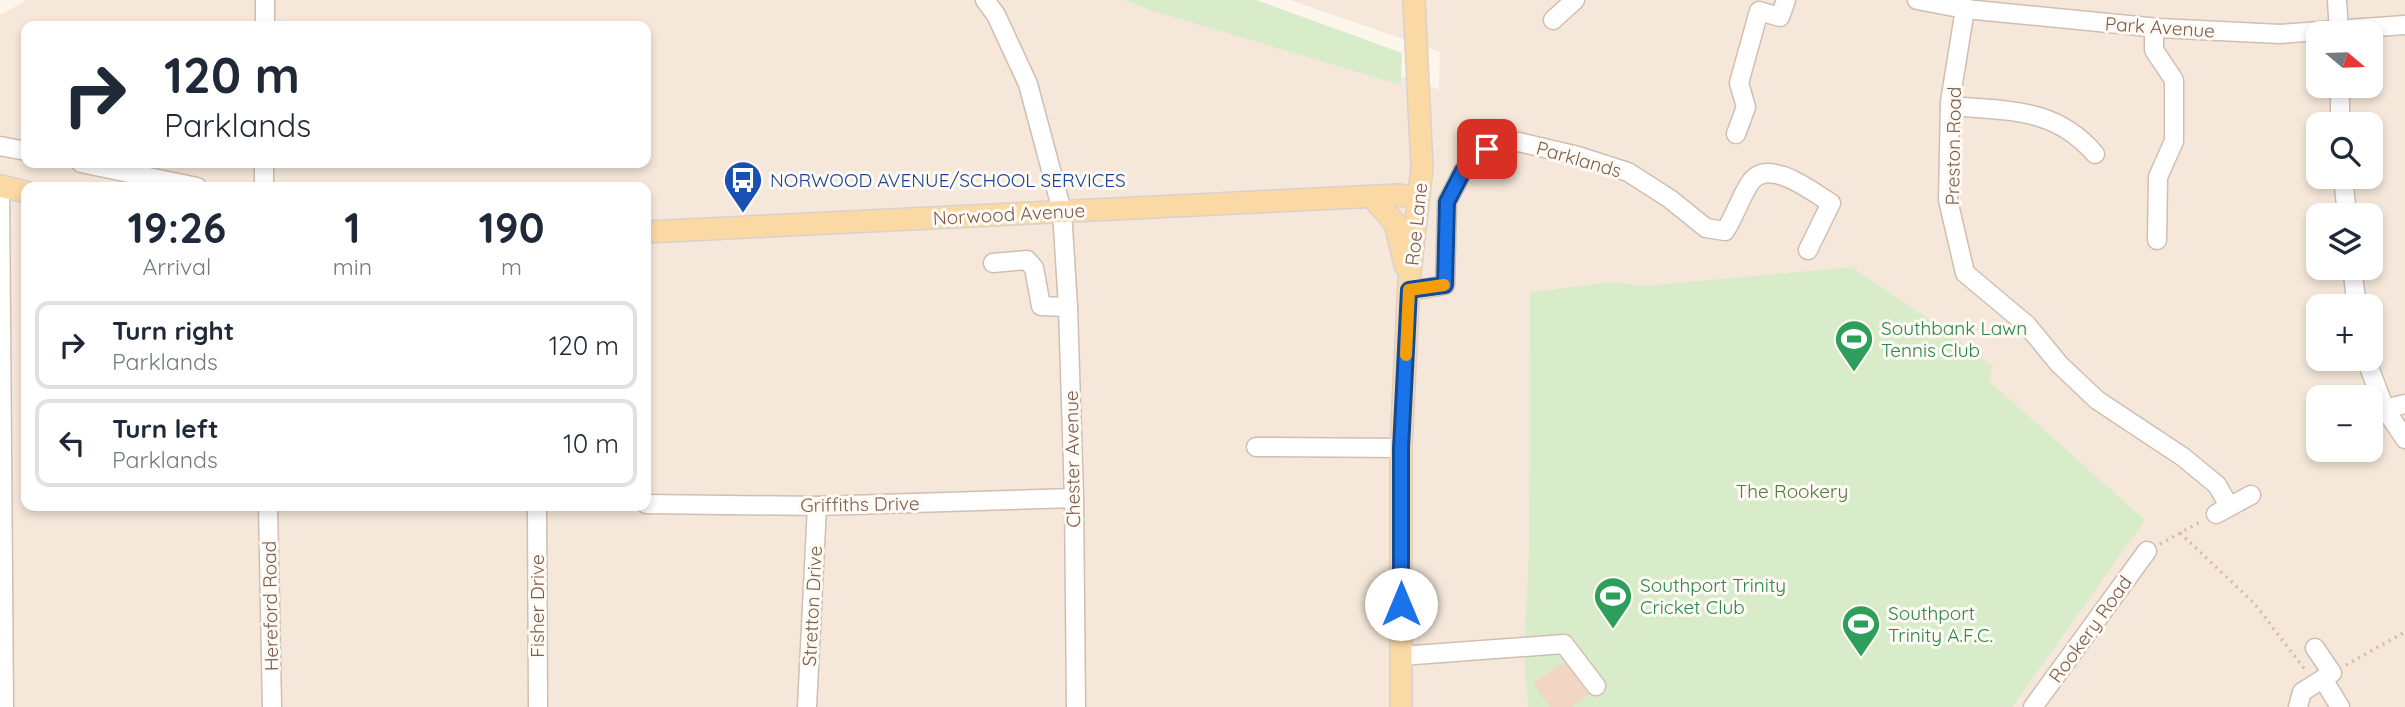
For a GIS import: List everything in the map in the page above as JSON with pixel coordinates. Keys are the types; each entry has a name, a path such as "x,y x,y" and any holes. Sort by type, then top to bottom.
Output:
{"main road":[{"name":"Roe Lane","path":"1401,707 1401,448 1409,286 1422,168 1414,0"},
{"path":"0,188 21,191"},
{"name":"Norwood Avenue","path":"651,232 1399,195 1418,198"},
{"path":"1372,197 1395,223 1409,286"}],"street":[{"path":"265,0 265,21"},
{"name":"Chester Avenue","path":"985,0 996,15 1028,84 1062,211 1074,498 1076,707"},
{"path":"1553,20 1575,0"},
{"path":"1736,134 1745,107 1739,83 1759,11 1780,17 1786,0"},
{"name":"Park Avenue","path":"1917,0 2154,28 2306,33"},
{"path":"2337,0 2338,21"},
{"name":"Preston Road","path":"1963,5 1950,106 1948,200 1965,273 2027,325 2059,364 2097,400 2183,457 2217,485 2223,510"},
{"name":"Park Avenue","path":"2384,27 2405,24"},
{"path":"2154,28 2154,50 2174,80 2174,141 2158,177 2157,240"},
{"path":"1950,106 2010,110 2037,115 2079,135 2095,154"},
{"name":"Parklands","path":"1409,286 1445,285 1447,202 1463,171 1487,149 1519,142 1578,156 1628,172 1670,199 1706,228 1725,231 1751,181 1762,173 1779,173 1831,203 1808,250"},
{"path":"0,146 21,150"},
{"path":"105,168 173,182"},
{"path":"0,188 4,707"},
{"path":"993,263 1027,260 1034,268 1041,306 1068,307"},
{"path":"2371,371 2385,409 2405,439"},
{"path":"2385,409 2405,404"},
{"path":"1256,447 1401,448"},
{"path":"2223,510 2251,495"},
{"name":"Griffiths Drive","path":"651,505 817,506 1074,498"},
{"name":"Stretton Drive","path":"807,707 817,506"},
{"name":"Hereford Road","path":"268,511 272,707"},
{"name":"Fisher Drive","path":"537,511 538,707"},
{"name":"Rookery Road","path":"2033,707 2147,551"},
{"path":"1401,656 1564,644 1596,686"},
{"path":"2315,648 2323,679 2340,707"},
{"path":"2298,707 2302,692 2323,679"}],"path":[{"path":"2147,551 2223,510"},
{"path":"2180,533 2254,603 2323,679 2405,632"}],"shaded area":[{"path":"27,0 1179,0 1439,89 1440,52 1290,0 2405,0 2405,707 0,707 0,15"}],"green space":[{"path":"1124,0 1256,0 1402,53 1401,85 1153,11"},
{"name":"The Rookery","path":"1852,267 1993,366 1989,381 2145,520 2012,707 1528,707 1524,654 1529,549 1530,292 1613,282 1644,286"}],"building":[{"path":"1564,662 1589,695 1571,707 1550,707 1533,683"}],"slow traffic":[{"path":"1406,355 1409,290 1444,285"}],"place":[{"name":"NORWOOD AVENUE/SCHOOL SERVICES","path":"743,214"},
{"name":"Southbank Lawn Tennis Club","path":"1854,373"},
{"name":"Southport Trinity Cricket Club","path":"1613,630"},
{"name":"Southport Trinity A.F.C.","path":"1861,658"}],"route":[{"path":"1401,604 1401,448 1409,290 1445,285 1447,202 1463,171 1487,149"}]}
